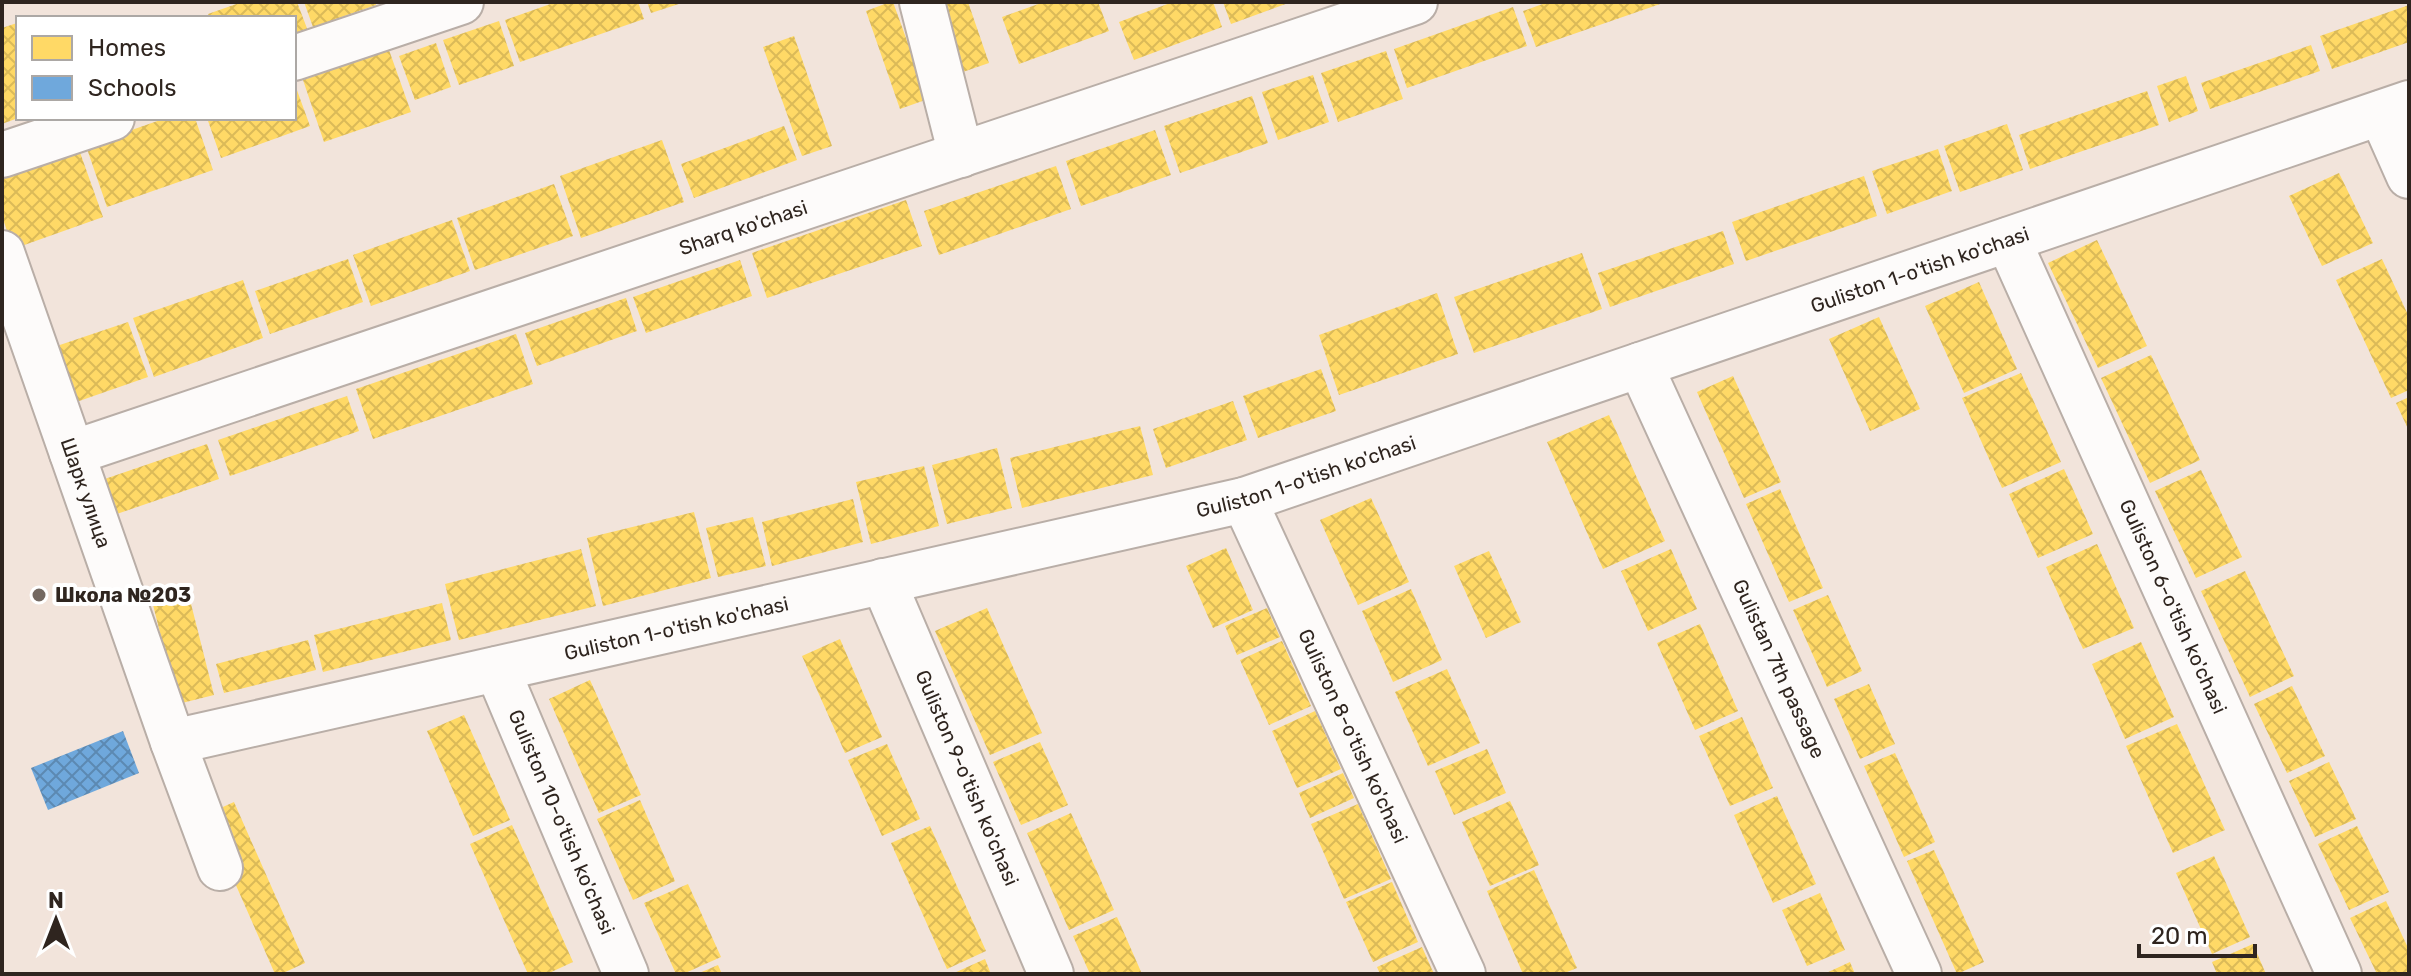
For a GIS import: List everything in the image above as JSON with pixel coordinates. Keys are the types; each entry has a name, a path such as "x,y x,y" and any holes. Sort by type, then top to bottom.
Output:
{"street":[{"path":"296,57 461,2"},
{"path":"922,2 961,155"},
{"name":"Sharq ko'chasi","path":"72,453 1415,2"},
{"path":"2395,108 2409,176"},
{"name":"Guliston 1-o'tish ko'chasi","path":"173,742 1244,500 2395,108"},
{"path":"2,155 106,120"},
{"name":"Guliston 6-o'tish ko'chasi","path":"2008,240 2339,974"},
{"name":"Шарк улица","path":"2,253 220,868"},
{"name":"Gulistan 7th passage","path":"1640,365 1919,974"},
{"name":"Guliston 8-o'tish ko'chasi","path":"1244,500 1463,974"},
{"name":"Guliston 9-o'tish ko'chasi","path":"883,581 1051,974"},
{"name":"Guliston 10-o'tish ko'chasi","path":"497,669 626,974"}],"building: Homes":[{"path":"242,2 297,2 308,31 296,35 296,16 208,14"},
{"path":"304,2 375,2 376,5 313,27"},
{"path":"556,2 638,2 644,19 520,62 505,20"},
{"path":"647,2 682,2 682,3 651,13"},
{"path":"893,2 928,99 900,109 866,11"},
{"path":"936,2 968,2 989,63 960,73"},
{"path":"1044,2 1098,2 1109,31 1019,64 1002,17"},
{"path":"1173,2 1213,2 1222,27 1134,60 1119,22"},
{"path":"1223,2 1291,2 1231,24"},
{"path":"1548,2 1666,2 1536,47 1523,11"},
{"path":"2409,5 2409,42 2332,69 2320,36"},
{"path":"1513,7 1527,46 1407,88 1394,49"},
{"path":"499,21 514,66 459,85 443,40"},
{"path":"16,23 16,119 2,124 2,28"},
{"path":"794,36 832,146 802,156 763,47"},
{"path":"436,43 451,87 415,100 399,56"},
{"path":"2311,45 2320,71 2210,109 2201,83"},
{"path":"389,50 411,112 324,142 303,80"},
{"path":"1386,51 1403,99 1338,122 1321,73"},
{"path":"1313,75 1329,122 1278,140 1262,92"},
{"path":"2186,76 2198,111 2169,122 2157,86"},
{"path":"296,88 310,126 221,158 208,120 296,120"},
{"path":"2147,91 2159,125 2030,169 2019,135"},
{"path":"1252,96 1268,143 1180,173 1164,126"},
{"path":"160,120 196,120 213,170 107,207 86,146"},
{"path":"2007,124 2023,170 1960,192 1944,146"},
{"path":"784,126 797,160 694,198 681,164"},
{"path":"1155,130 1171,175 1081,206 1066,161"},
{"path":"662,140 684,202 581,238 560,176"},
{"path":"77,144 103,217 13,249 2,216 2,170"},
{"path":"1938,149 1952,191 1887,214 1872,171"},
{"path":"1056,166 1071,209 939,255 924,211"},
{"path":"2339,173 2373,243 2322,266 2289,196"},
{"path":"1864,176 1877,216 1746,261 1732,222"},
{"path":"554,184 573,236 475,270 457,218"},
{"path":"906,200 922,246 767,298 752,253"},
{"path":"452,220 470,271 371,306 353,255"},
{"path":"1723,231 1734,264 1610,307 1598,273"},
{"path":"2097,240 2147,346 2098,368 2048,263"},
{"path":"1582,253 1602,309 1474,353 1454,297"},
{"path":"348,259 363,302 270,334 255,291"},
{"path":"2382,259 2409,317 2409,390 2391,398 2336,280"},
{"path":"740,260 752,296 646,333 633,297"},
{"path":"243,280 263,338 154,377 133,318"},
{"path":"1979,282 2017,369 1964,393 1925,306"},
{"path":"1437,293 1458,354 1339,395 1319,335"},
{"path":"626,298 637,331 537,366 525,333"},
{"path":"1879,317 1920,409 1870,431 1829,339"},
{"path":"128,322 148,377 62,407 42,351"},
{"path":"516,334 533,384 373,439 356,389"},
{"path":"2151,355 2200,460 2150,483 2101,378"},
{"path":"1321,369 1336,411 1258,438 1243,396"},
{"path":"2021,373 2061,462 2002,488 1962,398"},
{"path":"1733,376 1781,482 1744,498 1697,392"},
{"path":"347,396 359,431 230,476 218,440"},
{"path":"2409,397 2409,431 2396,403"},
{"path":"1233,401 1247,440 1166,468 1153,429"},
{"path":"1609,415 1665,541 1603,569 1547,442"},
{"path":"1140,426 1153,475 1022,508 1010,458"},
{"path":"207,444 219,479 108,517 96,482"},
{"path":"997,448 1012,508 947,524 932,465"},
{"path":"924,466 939,526 871,544 856,482"},
{"path":"2064,469 2093,534 2038,558 2009,494"},
{"path":"2201,470 2242,557 2196,578 2155,491"},
{"path":"1780,489 1823,588 1789,602 1746,504"},
{"path":"1371,498 1409,582 1358,605 1320,520"},
{"path":"853,499 863,542 772,566 762,522"},
{"path":"694,512 711,578 603,606 587,538"},
{"path":"753,517 766,566 718,577 706,528"},
{"path":"2097,544 2134,628 2083,649 2046,567"},
{"path":"1226,548 1253,610 1213,628 1186,566"},
{"path":"581,549 596,606 459,640 445,584"},
{"path":"1671,549 1697,609 1648,631 1621,571"},
{"path":"1489,551 1521,622 1486,638 1454,566"},
{"path":"2245,571 2294,676 2250,697 2201,591"},
{"path":"186,584 214,695 178,704 150,593"},
{"path":"1411,589 1442,660 1393,682 1362,611"},
{"path":"1828,595 1862,671 1827,687 1793,610"},
{"path":"442,603 451,640 323,672 314,635"},
{"path":"987,608 1042,733 990,755 935,631"},
{"path":"1267,608 1280,637 1237,655 1225,626"},
{"path":"1700,624 1738,711 1695,730 1657,643"},
{"path":"840,639 882,737 845,753 802,656"},
{"path":"308,640 316,670 224,693 216,664"},
{"path":"1282,641 1311,706 1269,725 1240,660"},
{"path":"2141,642 2174,717 2125,739 2092,664"},
{"path":"1447,669 1480,743 1428,766 1395,692"},
{"path":"590,680 641,795 599,813 549,699"},
{"path":"1869,684 1895,744 1860,759 1834,699"},
{"path":"2292,686 2325,756 2287,773 2254,704"},
{"path":"1315,711 1341,769 1297,788 1272,731"},
{"path":"464,715 510,820 473,836 427,731"},
{"path":"1742,717 1773,788 1730,806 1699,736"},
{"path":"2177,724 2225,830 2173,853 2126,746"},
{"path":"1040,742 1068,805 1021,825 993,762"},
{"path":"887,744 920,819 882,836 848,760"},
{"path":"1487,749 1506,793 1454,815 1435,771"},
{"path":"1895,753 1935,842 1904,857 1864,766"},
{"path":"2329,762 2356,819 2315,837 2289,781"},
{"path":"1343,773 1354,798 1310,818 1299,793"},
{"path":"1777,796 1816,884 1773,903 1734,815"},
{"path":"640,800 675,881 633,900 597,819"},
{"path":"1510,801 1539,865 1490,886 1462,822"},
{"path":"234,802 305,963 281,974 275,974 205,815"},
{"path":"1358,804 1391,879 1344,899 1311,824"},
{"path":"1071,813 1114,910 1069,930 1027,833"},
{"path":"512,825 573,962 547,974 528,974 470,844"},
{"path":"930,826 986,951 947,969 891,843"},
{"path":"2357,826 2389,892 2349,910 2318,844"},
{"path":"1934,850 1984,962 1957,974 1907,861"},
{"path":"2214,856 2250,937 2212,954 2176,873"},
{"path":"1534,870 1577,968 1562,974 1523,974 1487,891"},
{"path":"1392,882 1418,942 1373,962 1346,902"},
{"path":"688,884 721,957 683,974 676,974 644,903"},
{"path":"1820,893 1845,950 1807,966 1782,910"},
{"path":"2386,901 2409,950 2409,974 2377,974 2350,918"},
{"path":"1117,917 1142,974 1090,974 1073,936"},
{"path":"2253,944 2266,974 2217,974 2212,962"},
{"path":"1422,947 1434,974 1380,974 1377,967"},
{"path":"985,959 991,974 952,974"},
{"path":"1850,962 1855,974 1824,974"},
{"path":"718,965 722,974 697,974"}],"building: Schools":[{"path":"123,731 139,773 48,810 31,768"}],"place":[{"name":"Школа №203","path":"39,595"}]}
